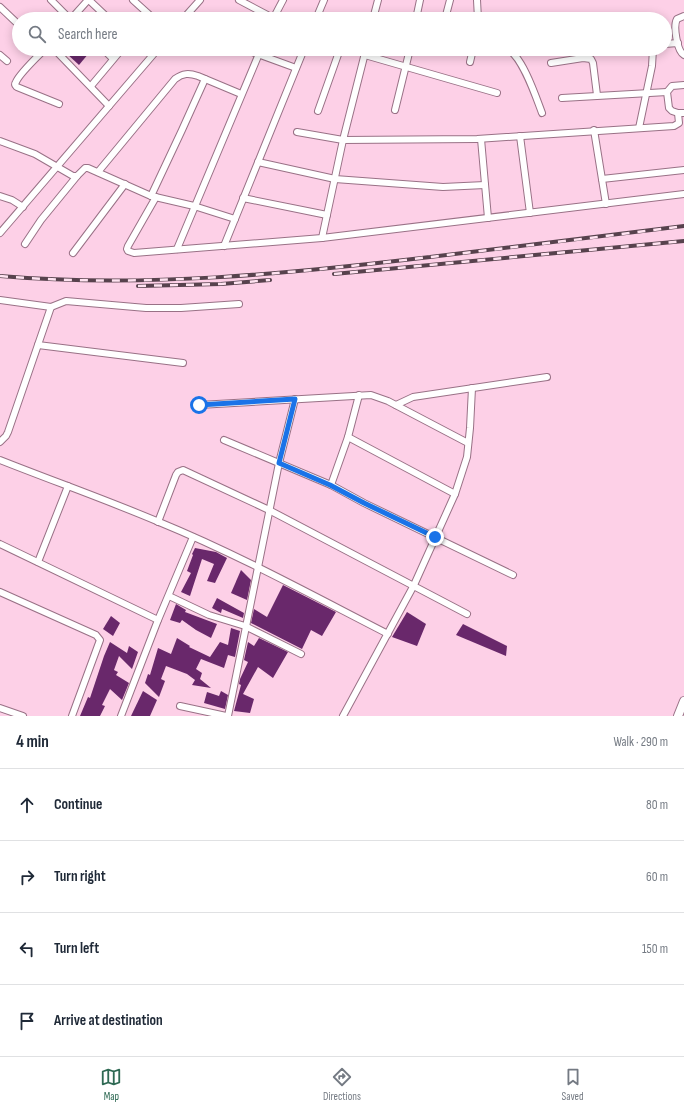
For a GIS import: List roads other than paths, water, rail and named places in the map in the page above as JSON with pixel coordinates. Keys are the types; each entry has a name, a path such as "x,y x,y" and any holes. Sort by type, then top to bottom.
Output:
{"street":[{"path":"51,0 64,12"},
{"path":"77,12 88,0 101,12"},
{"path":"133,0 146,12"},
{"path":"189,12 200,0"},
{"path":"239,0 260,12"},
{"path":"277,12 283,0"},
{"path":"319,12 324,0"},
{"path":"375,12 378,0"},
{"path":"417,12 420,0"},
{"path":"447,12 450,0"},
{"path":"477,0 478,12"},
{"path":"0,7 12,18"},
{"path":"684,16 677,19 675,22 678,43 681,53 684,55"},
{"path":"672,43 678,43"},
{"path":"0,55 7,61"},
{"path":"38,56 19,77 15,85 60,104"},
{"path":"61,56 109,106"},
{"path":"110,56 113,59"},
{"path":"91,86 116,56"},
{"path":"0,233 152,56"},
{"path":"177,249 257,56"},
{"path":"268,56 296,68"},
{"path":"224,246 301,56"},
{"path":"318,111 338,56"},
{"path":"322,238 343,140 365,56"},
{"path":"377,56 406,67 497,93"},
{"path":"395,110 408,56"},
{"path":"470,62 471,56"},
{"path":"516,56 530,82 542,113"},
{"path":"639,128 645,93 652,66 653,56"},
{"path":"551,63 583,58 590,59 593,64 597,95"},
{"path":"98,172 175,79 180,75 191,74 241,94"},
{"path":"205,79 153,196 128,246 128,251 134,253 322,238 684,194"},
{"path":"297,132 343,140 481,139 677,125 681,113 672,112 669,108 667,92 672,86 684,84"},
{"path":"562,98 667,92"},
{"path":"594,130 606,204"},
{"path":"520,136 530,213"},
{"path":"481,139 488,218"},
{"path":"0,141 35,154 73,176 77,176"},
{"path":"258,162 335,179 443,187 485,185"},
{"path":"25,244 41,220 77,176 86,168 153,196 194,206 235,219"},
{"path":"602,179 684,170"},
{"path":"73,253 125,184"},
{"path":"0,196 14,201 23,207"},
{"path":"243,198 327,215"},
{"path":"0,300 51,307 66,301 167,308 197,308 239,304"},
{"path":"0,442 6,436 51,307"},
{"path":"38,345 184,363"},
{"path":"396,405 413,397 547,378"},
{"path":"343,716 414,585 455,494 464,465 468,444 472,388"},
{"path":"199,405 359,395 374,396 396,405 468,444"},
{"path":"330,485 348,437 359,395"},
{"path":"180,706 227,716 279,463 295,399"},
{"path":"348,437 455,494"},
{"path":"224,440 330,485 512,575"},
{"path":"0,460 193,537 257,567 388,634"},
{"path":"158,522 176,475 178,472 183,470 269,510 467,614"},
{"path":"38,562 68,486"},
{"path":"121,716 158,620 193,537"},
{"path":"0,544 158,620"},
{"path":"0,592 96,635 100,640 72,716"},
{"path":"168,596 209,615 245,626 301,654"},
{"path":"678,716 684,701"},
{"path":"0,708 23,716"}],"railway":[{"path":"0,276 54,279 162,280 269,274 376,263 684,226"},
{"path":"334,274 684,241"},
{"path":"138,286 221,284 270,280"}]}
